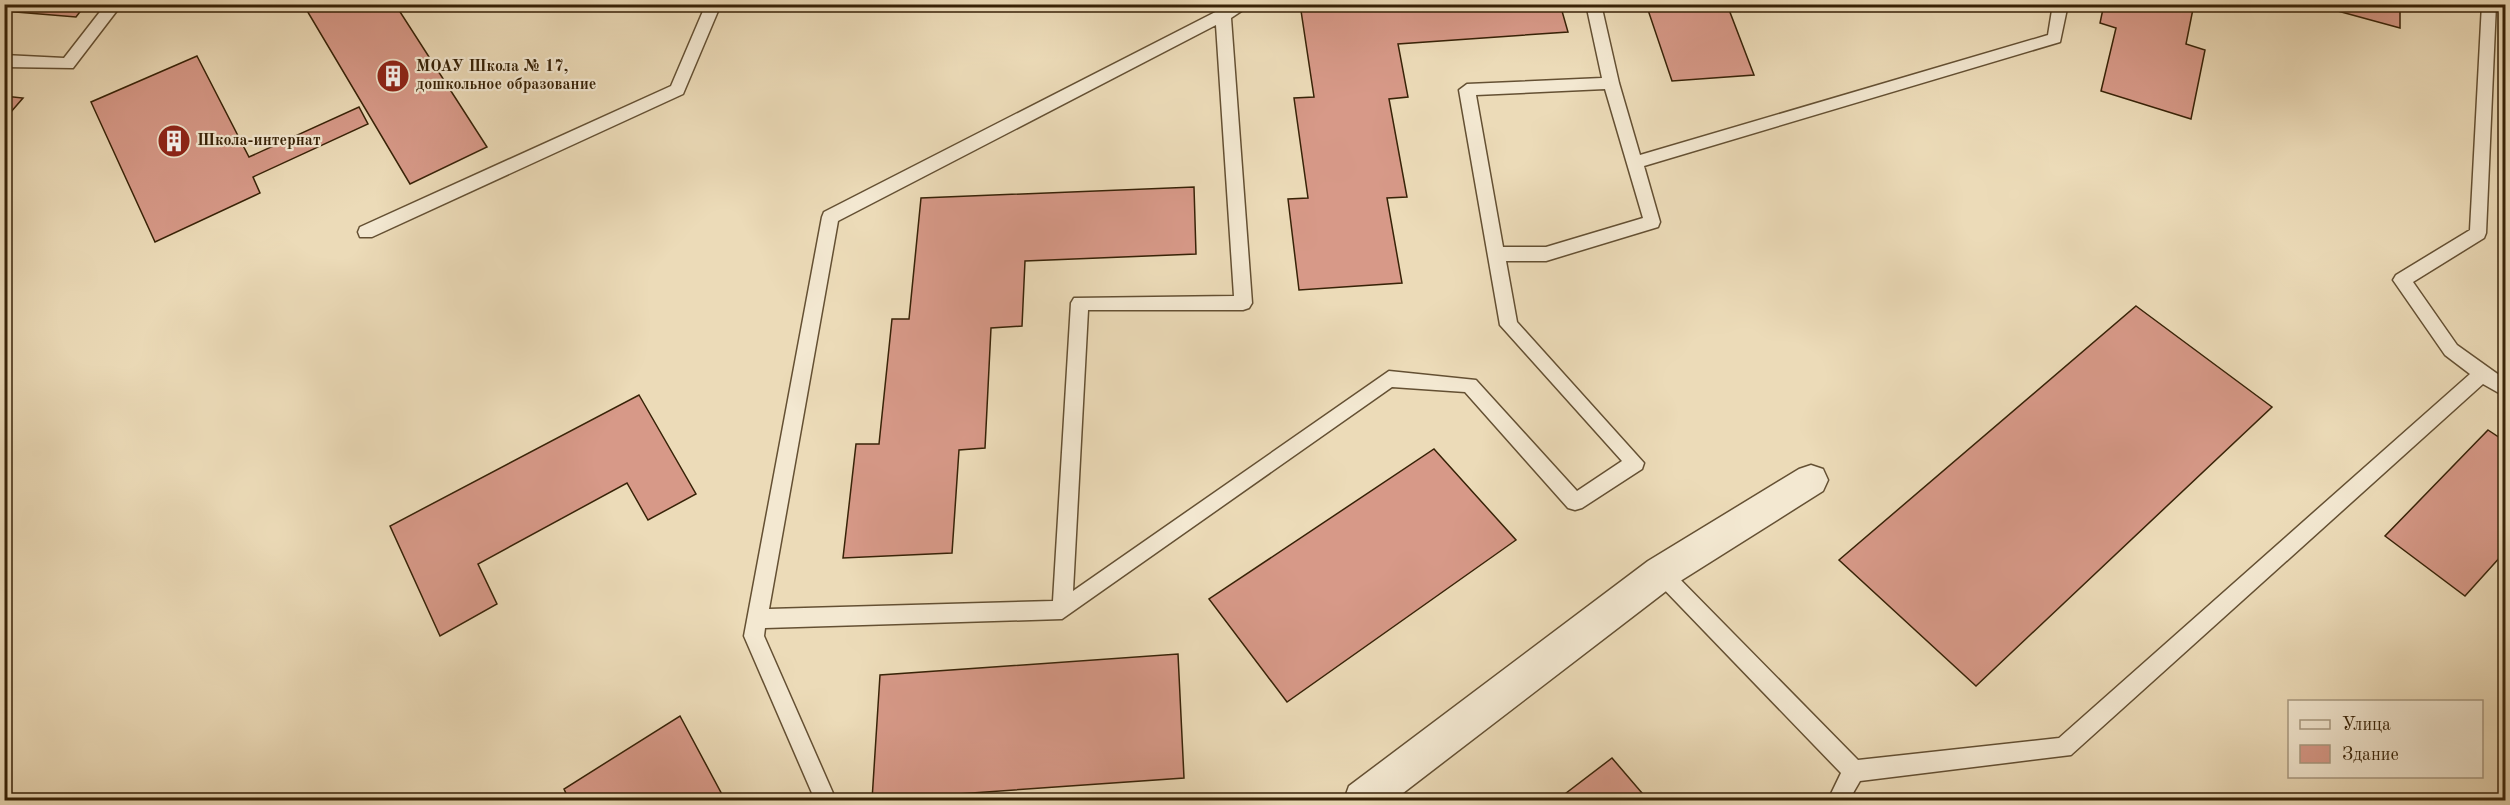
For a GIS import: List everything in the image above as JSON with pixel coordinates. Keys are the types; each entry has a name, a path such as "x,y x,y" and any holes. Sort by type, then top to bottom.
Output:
{"street":[{"path":"1364,801 1661,573 1811,480"}],"lane":[{"path":"4,61 68,64 115,4"},
{"path":"366,232 677,90 714,4"},
{"path":"825,801 754,636 830,217 1245,4"},
{"path":"1496,254 1546,254 1652,222 1611,83 1593,4"},
{"path":"1635,163 2055,38 2061,4"},
{"path":"2489,4 2478,232 2402,280 2451,350 2505,390"},
{"path":"1062,610 1080,303 1243,303 1223,16"},
{"path":"757,619 1062,610 1389,379 1470,385 1575,502 1635,463 1509,325 1467,90 1611,83"},
{"path":"1854,771 2064,748 2483,373"},
{"path":"1661,573 1854,771"},
{"path":"1838,801 1854,771"}],"building":[{"path":"4,4 86,4 76,17 4,11"},
{"name":"МОАУ Школа № 17, дошкольное образование","path":"303,4 395,4 487,147 410,184"},
{"path":"1300,4 1560,4 1568,32 1398,44 1408,97 1389,99 1407,197 1387,198 1402,283 1299,290 1288,199 1308,198 1294,98 1314,97"},
{"path":"1666,4 1749,4 1728,7 1754,75 1672,81 1648,10 1667,8"},
{"path":"2104,4 2194,4 2186,44 2205,50 2191,119 2101,91 2116,28 2100,23"},
{"path":"2312,4 2400,4 2400,28"},
{"name":"Школа-интернат","path":"197,56 249,157 359,107 368,124 253,177 260,193 155,242 91,102"},
{"path":"4,96 23,98 4,120"},
{"path":"1194,187 1196,254 1025,261 1022,326 991,328 985,448 959,450 952,553 843,558 856,444 879,444 892,319 909,319 921,198"},
{"path":"2136,306 2272,407 1976,686 1839,560"},
{"path":"639,395 696,494 648,520 627,483 478,564 497,604 440,636 390,526"},
{"path":"2488,430 2506,442 2506,558 2502,555 2465,596 2385,536"},
{"path":"1434,449 1516,540 1287,702 1209,599"},
{"path":"1178,654 1184,778 872,800 880,675"},
{"path":"680,716 725,800 569,800 564,789"},
{"path":"1612,758 1648,800 1557,800"}],"place":[{"name":"МОАУ Школа № 17, дошкольное образование","path":"393,76"},
{"name":"Школа-интернат","path":"174,141"}]}
